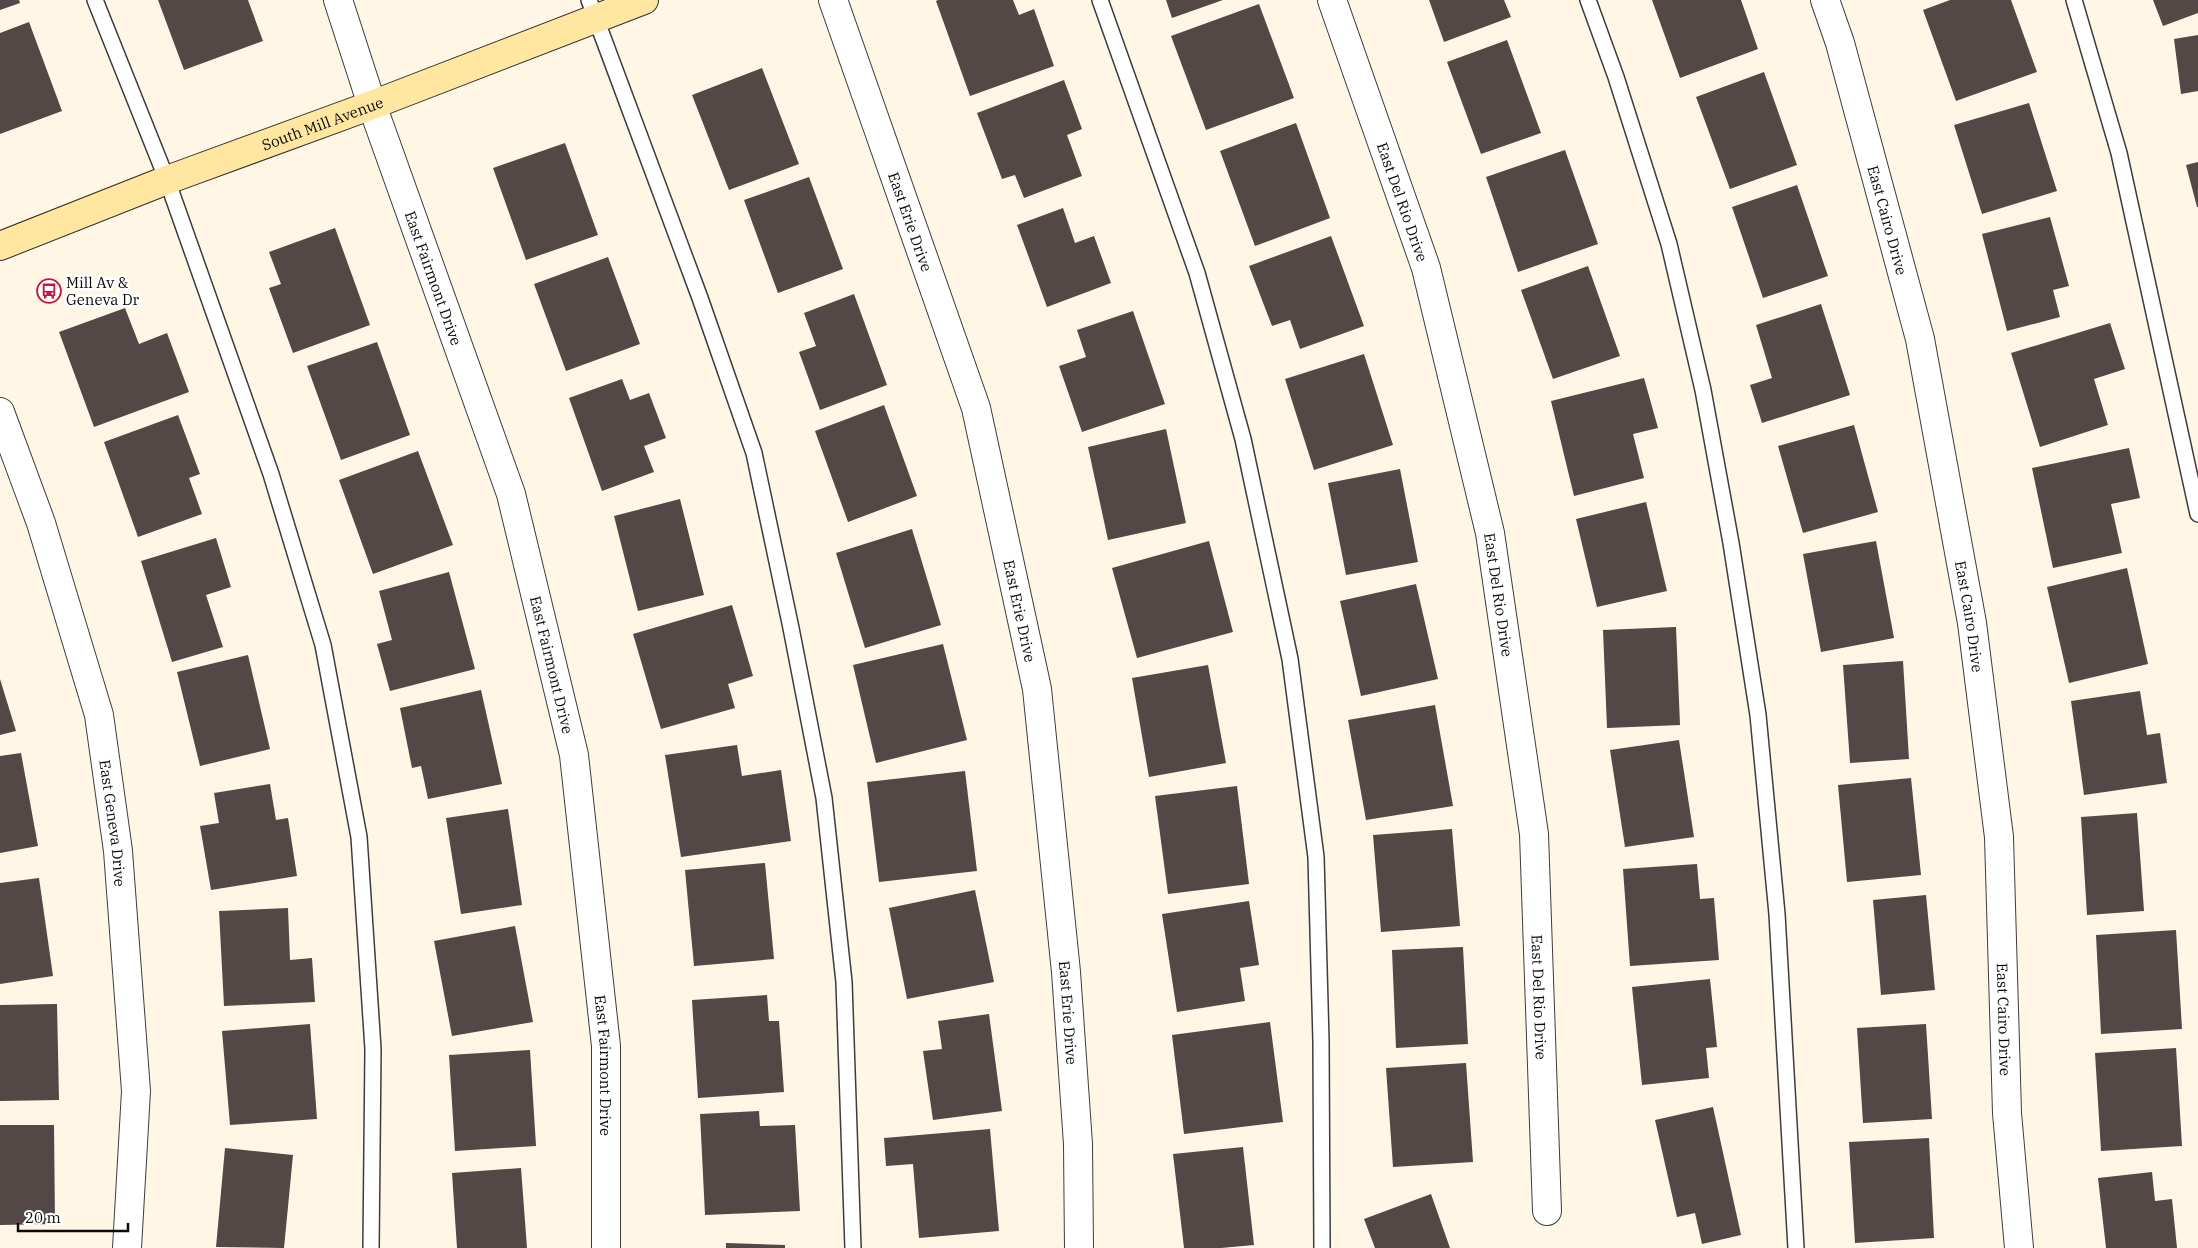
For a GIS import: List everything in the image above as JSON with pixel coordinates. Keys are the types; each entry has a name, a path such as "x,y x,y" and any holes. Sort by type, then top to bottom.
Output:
{"main road":[{"name":"South Mill Avenue","path":"0,246 168,180 372,105 592,9 644,0"}],"street":[{"name":"East Fairmont Drive","path":"338,0 372,105 512,494 574,755 606,1046 606,1248"},
{"name":"East Erie Drive","path":"833,0 976,408 1037,689 1066,982 1078,1144 1078,1248"},
{"name":"East Del Rio Drive","path":"1332,0 1426,268 1490,533 1534,834 1547,1211"},
{"name":"East Cairo Drive","path":"1825,0 1840,43 1920,339 1972,623 1999,837 2007,1113 2019,1248"},
{"name":"East Geneva Drive","path":"0,412 41,524 99,715 118,851 136,1091 127,1248"}],"lane":[{"path":"95,0 168,180 271,474 323,645 359,837 373,1049 371,1248"},
{"path":"1100,0 1197,273 1243,439 1290,659 1316,857 1321,1041 1322,1248"},
{"path":"1588,0 1616,77 1669,244 1703,390 1731,543 1758,714 1776,895 1796,1248"},
{"path":"2074,0 2119,153 2198,514"},
{"path":"592,9 700,298 754,453 791,628 824,798 844,982 853,1248"}],"building":[{"path":"0,0 19,0 20,3 0,10"},
{"path":"158,0 248,0 263,41 184,70"},
{"path":"1013,0 1019,15 1034,9 1054,66 970,96 936,1"},
{"path":"1166,0 1223,0 1172,18"},
{"path":"1429,0 1504,0 1511,17 1444,42"},
{"path":"1652,0 1741,0 1758,49 1680,78"},
{"path":"1950,0 2011,0 2037,72 1956,101 1923,10"},
{"path":"2153,0 2198,0 2198,13 2163,26"},
{"path":"1259,4 1294,98 1206,130 1171,36"},
{"path":"29,22 62,111 0,134 0,33"},
{"path":"2198,35 2198,91 2181,94 2174,39"},
{"path":"1507,40 1541,133 1481,154 1447,62"},
{"path":"762,68 799,164 729,190 692,95"},
{"path":"1764,72 1797,165 1730,189 1696,97"},
{"path":"1064,80 1082,129 1067,135 1082,176 1024,198 1015,175 1002,179 977,113"},
{"path":"2029,103 2057,191 1982,214 1954,125"},
{"path":"1296,123 1330,218 1255,246 1220,151"},
{"path":"565,143 598,235 526,260 493,168"},
{"path":"1565,150 1598,244 1518,272 1486,177"},
{"path":"2198,162 2198,207 2197,207 2186,165"},
{"path":"809,177 843,269 778,293 744,200"},
{"path":"1797,185 1828,276 1763,298 1732,207"},
{"path":"1063,208 1075,243 1094,236 1111,283 1047,307 1017,225"},
{"path":"2050,217 2069,286 2053,290 2060,317 2007,331 1982,234"},
{"path":"335,228 370,325 293,353 269,288 281,284 269,252"},
{"path":"1331,236 1364,326 1300,349 1290,320 1272,326 1249,266"},
{"path":"608,257 640,344 566,371 534,284"},
{"path":"1588,266 1620,356 1553,379 1521,290"},
{"path":"854,294 887,385 820,410 799,352 816,346 804,313"},
{"path":"1821,304 1850,395 1762,423 1750,385 1772,378 1756,325"},
{"path":"125,308 139,344 167,333 189,392 94,427 59,332"},
{"path":"1133,311 1165,404 1082,432 1059,366 1086,357 1077,330"},
{"path":"2110,323 2125,369 2094,379 2108,425 2040,447 2011,353"},
{"path":"377,342 410,435 341,460 307,366"},
{"path":"1364,354 1393,445 1314,470 1285,379"},
{"path":"1644,378 1658,428 1633,434 1644,478 1574,496 1551,401"},
{"path":"622,379 630,400 649,393 666,438 644,446 654,472 602,491 569,398"},
{"path":"884,405 917,496 848,522 815,431"},
{"path":"178,415 200,474 189,478 202,514 138,537 104,442"},
{"path":"1854,425 1878,512 1803,533 1778,446"},
{"path":"1166,429 1186,523 1108,540 1088,447"},
{"path":"2129,448 2140,498 2111,504 2122,553 2053,568 2032,468"},
{"path":"418,451 453,545 373,574 339,480"},
{"path":"1400,469 1418,562 1346,575 1328,483"},
{"path":"680,499 704,595 638,611 614,516"},
{"path":"1646,502 1667,591 1597,607 1576,519"},
{"path":"912,529 941,625 865,648 836,553"},
{"path":"216,538 231,587 206,595 223,647 172,662 141,561"},
{"path":"1209,541 1233,632 1137,658 1112,568"},
{"path":"1876,541 1894,638 1821,652 1803,554"},
{"path":"2127,568 2148,664 2069,683 2047,587"},
{"path":"449,572 475,669 390,691 377,644 392,640 379,591"},
{"path":"1416,584 1438,679 1361,696 1340,601"},
{"path":"732,605 753,676 728,684 735,708 661,729 633,634"},
{"path":"1676,627 1680,725 1607,728 1603,630"},
{"path":"943,644 967,740 876,763 853,665"},
{"path":"248,655 270,749 200,766 177,672"},
{"path":"1903,661 1909,759 1850,763 1843,665"},
{"path":"1208,665 1226,763 1149,777 1132,678"},
{"path":"0,679 16,731 0,735"},
{"path":"481,690 502,784 428,799 421,766 412,768 400,708"},
{"path":"2140,691 2147,735 2160,733 2167,783 2084,795 2071,701"},
{"path":"1435,705 1453,806 1366,820 1348,720"},
{"path":"1679,740 1694,837 1625,847 1610,750"},
{"path":"737,745 742,776 781,770 791,841 681,857 665,755"},
{"path":"21,753 38,846 0,853 0,756"},
{"path":"965,771 977,871 879,882 867,782"},
{"path":"1911,778 1921,875 1847,882 1838,785"},
{"path":"270,784 276,820 288,818 297,876 211,890 200,826 219,823 214,793"},
{"path":"1237,786 1249,884 1168,894 1155,796"},
{"path":"508,809 522,905 461,914 446,818"},
{"path":"2137,813 2144,911 2087,915 2081,817"},
{"path":"1452,829 1460,926 1381,932 1373,835"},
{"path":"765,863 774,959 694,966 685,870"},
{"path":"1697,864 1700,899 1714,898 1719,960 1630,966 1623,869"},
{"path":"39,878 53,976 0,984 0,883"},
{"path":"975,890 994,982 907,999 889,908"},
{"path":"1926,895 1935,990 1881,995 1873,900"},
{"path":"1249,901 1259,965 1240,968 1245,1001 1177,1012 1162,914"},
{"path":"288,908 290,960 312,958 315,1002 224,1006 219,911"},
{"path":"515,926 533,1022 452,1036 434,941"},
{"path":"2176,930 2182,1029 2101,1034 2096,935"},
{"path":"1463,947 1468,1044 1396,1048 1392,950"},
{"path":"1710,979 1717,1047 1706,1048 1709,1078 1642,1085 1632,987"},
{"path":"767,995 769,1021 779,1021 784,1092 698,1098 692,1000"},
{"path":"57,1004 59,1100 0,1101 0,1005"},
{"path":"989,1014 1002,1111 933,1120 923,1051 942,1049 938,1021"},
{"path":"1270,1022 1283,1122 1184,1134 1172,1035"},
{"path":"310,1024 317,1119 230,1125 222,1031"},
{"path":"1926,1024 1932,1119 1863,1123 1857,1028"},
{"path":"2176,1048 2182,1146 2101,1151 2095,1053"},
{"path":"530,1050 536,1146 455,1151 449,1055"},
{"path":"1466,1063 1473,1162 1393,1167 1386,1068"},
{"path":"1713,1107 1741,1235 1702,1244 1695,1213 1677,1217 1655,1120"},
{"path":"759,1111 760,1126 795,1125 800,1211 705,1215 700,1114"},
{"path":"0,1125 54,1125 55,1224 0,1225"},
{"path":"990,1129 999,1231 919,1238 913,1164 886,1166 884,1138"},
{"path":"1929,1138 1934,1238 1855,1243 1849,1142"},
{"path":"1243,1147 1254,1245 1221,1248 1184,1248 1173,1154"},
{"path":"225,1148 293,1155 284,1248 216,1247"},
{"path":"521,1168 527,1248 457,1248 452,1173"},
{"path":"2152,1172 2155,1201 2172,1199 2177,1248 2106,1248 2098,1178"},
{"path":"1431,1194 1450,1248 1375,1248 1364,1219"},
{"path":"726,1243 785,1245 785,1248 726,1248"}],"place":[{"name":"Mill Av & Geneva Dr","path":"49,291"}]}
